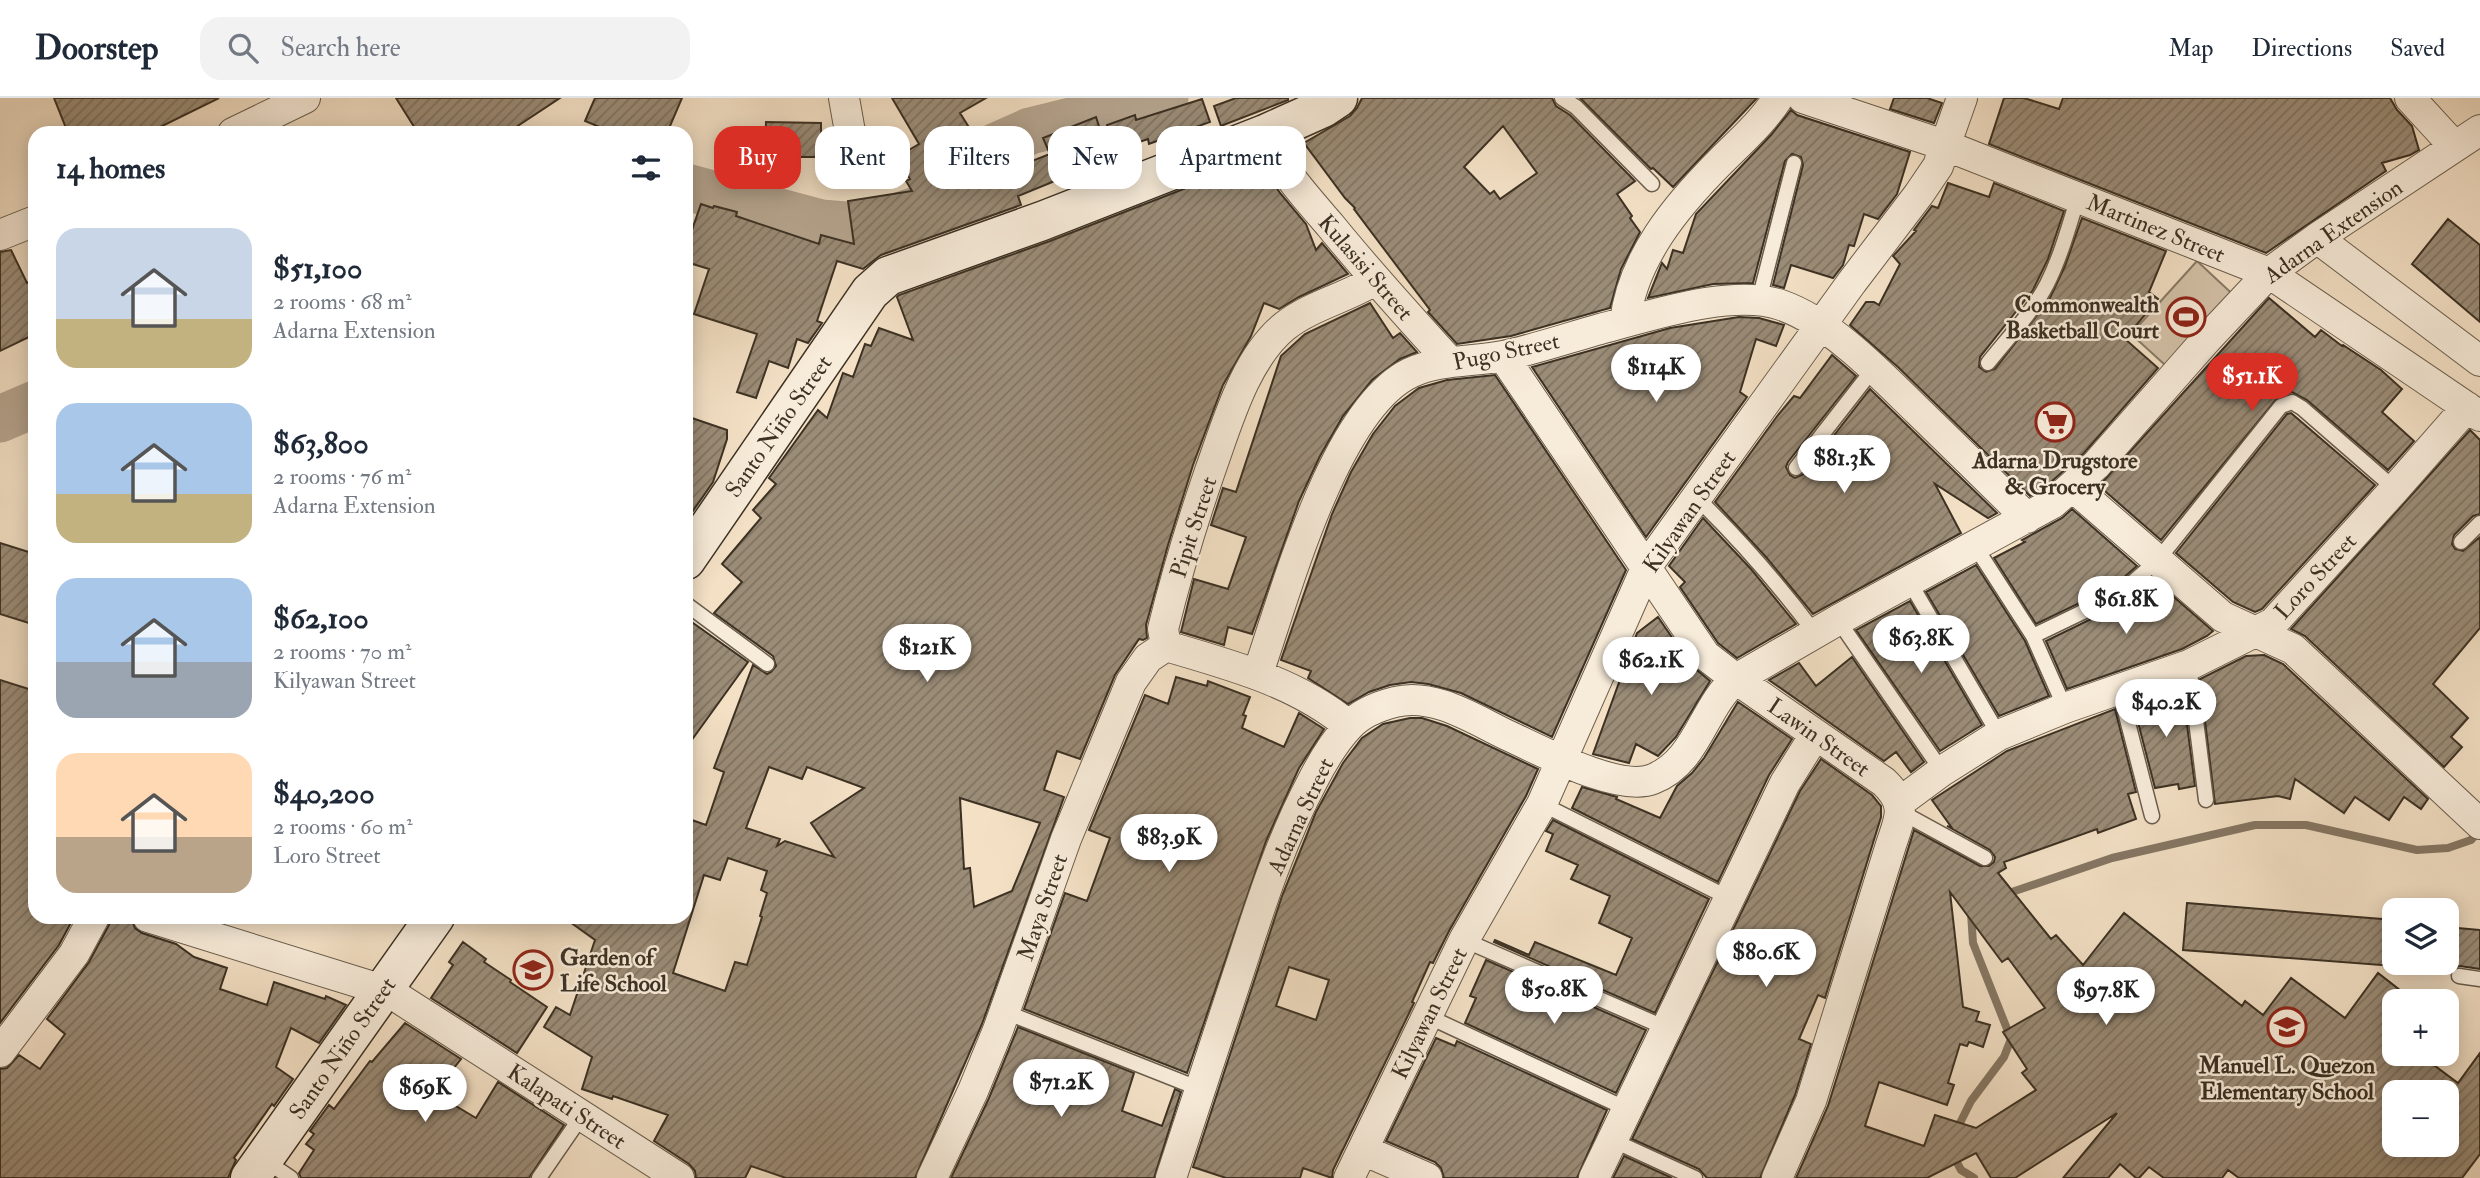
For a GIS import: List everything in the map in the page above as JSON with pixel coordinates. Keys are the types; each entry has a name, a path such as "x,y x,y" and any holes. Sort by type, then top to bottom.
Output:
{"main road":[{"path":"1283,126 1323,108 1338,98"},
{"name":"Santo Niño Street","path":"693,550 870,292 888,276 1156,177"},
{"name":"Santo Niño Street","path":"268,1172 383,990 430,924"}],"street":[{"path":"247,126 305,98"},
{"path":"844,98 849,126"},
{"path":"1625,323 1632,288 1641,267 1676,209 1778,98"},
{"name":"Martinez Street","path":"1803,98 1947,146 2269,273 2473,412"},
{"name":"Kilyawan Street","path":"1349,1178 1464,940 1542,804 1647,566 1938,166 1962,98"},
{"path":"2410,98 2455,146"},
{"name":"Adarna Extension","path":"1649,781 1678,764 1723,693 1736,679 2053,503 2096,465 2269,273 2480,130"},
{"name":"Kulasisi Street","path":"1299,189 1375,280 1450,362"},
{"path":"0,235 28,224"},
{"path":"2317,238 2480,361"},
{"name":"Pipit Street","path":"1167,646 1163,629 1192,525 1230,415 1258,357 1283,328 1303,314 1357,292 1375,280"},
{"name":"Pugo Street","path":"1258,673 1312,517 1356,427 1373,402 1391,386 1409,374 1428,367 1503,356 1712,302 1736,299 1780,304 1820,326 1874,368 2028,518"},
{"name":"Lawin Street","path":"1503,356 1705,655 1884,782 1895,793 1900,807"},
{"name":"Loro Street","path":"1900,807 1942,771 1999,735 2119,688 2189,665 2273,623 2395,489 2473,412"},
{"path":"2073,487 2223,617 2293,649 2473,817"},
{"path":"1167,646 1258,673 1321,704 1349,726"},
{"name":"Maya Street","path":"932,1178 973,1091 1005,1012 1066,839 1126,694 1139,668 1148,658 1167,646"},
{"name":"Adarna Street","path":"1171,1178 1274,864 1298,808 1324,760 1349,726 1368,712 1396,701 1424,700 1454,710 1562,761 1630,783 1649,781"},
{"path":"1594,1178 1785,783 1815,735"},
{"path":"1777,1178 1811,1101 1900,807"},
{"path":"0,1051 74,954 90,924"},
{"name":"Kalapati Street","path":"171,924 383,990 414,1007 679,1178"},
{"path":"1363,1150 1427,1178"}],"lane":[{"path":"1562,98 1576,107 1652,184"},
{"path":"1759,300 1794,163"},
{"path":"1988,363 2046,287 2059,259 2078,197"},
{"path":"1796,468 1874,368"},
{"path":"2033,636 2118,595 2157,561 2281,406 2292,402 2302,408 2395,489"},
{"path":"1697,498 1742,542 1780,587 1826,627 1942,771"},
{"path":"2461,542 2480,523"},
{"path":"1975,546 2033,636 2065,708"},
{"path":"1909,581 1999,735"},
{"path":"693,609 766,664"},
{"path":"2189,665 2206,800"},
{"path":"2119,688 2152,816"},
{"path":"1542,804 1729,898"},
{"path":"1900,807 1985,858"},
{"path":"1464,940 1666,1028"},
{"path":"2459,976 2480,979"},
{"path":"1005,1012 1200,1088"},
{"path":"1427,1016 1627,1109"},
{"path":"539,1178 581,1116"},
{"path":"1612,1140 1695,1178"}],"shaded area":[{"name":"Commonwealth Basketball Court","path":"2197,261 2240,301 2175,374 2131,334"}],"building":[{"path":"54,98 219,98 162,126 65,126"},
{"path":"396,98 560,98 518,126 414,126"},
{"path":"595,98 682,98 670,126 597,126 585,121"},
{"path":"892,98 986,98 960,113 968,126 924,126 924,189 1034,189 1034,160 1048,155 1048,184 1018,196 1021,205 881,255 863,269 837,261 817,321 822,323 808,343 797,339 788,368 769,361 756,398 737,392 757,334 694,314 709,269 693,264 693,227 701,204 737,212 736,216 819,244 821,235 854,244 848,201 912,191 910,149 919,144"},
{"path":"1236,98 1288,98 1221,126 1214,106"},
{"path":"1362,98 1552,98 1556,106 1570,115 1635,181 1617,194 1640,232 1621,269 1610,308 1511,336 1457,344 1428,312 1430,310 1306,146 1306,142 1350,116","holes":["1503,126 1537,173 1500,199 1494,191 1490,194 1464,167"]},
{"path":"1580,98 1757,98 1673,187 1651,169"},
{"path":"1894,98 1927,98 1942,103 1934,123 1890,109"},
{"path":"2004,98 2024,98 2059,109 2063,98 2390,98 2412,126 2419,150 2382,163 2386,171 2266,253 1989,144"},
{"path":"1202,99 1210,122 1199,126 1156,126 1156,141 1149,144 1148,139 1142,141 1142,126 1107,125 1135,115 1136,120"},
{"path":"1791,110 1797,115 1910,152 1897,194 1878,219 1864,214 1854,246 1849,245 1843,265 1833,278 1791,265 1784,288 1773,285 1803,165 1801,157 1792,154 1785,161 1753,283 1713,284 1648,298 1662,263 1667,269 1673,250 1683,253 1696,214"},
{"path":"1096,117 1099,126 1073,126"},
{"path":"766,122 821,123 821,126 815,126 815,157 801,157 801,126 766,126"},
{"path":"1048,136 1048,149 1043,138"},
{"path":"1948,183 1989,197 1994,183 2064,211 2048,259 2033,290 1980,357 1979,367 1986,372 1995,369 2049,300 2065,266 2082,218 2166,251 2149,292 2158,299 2125,339 2158,368 2084,453 2043,489 2030,496 1899,368 1850,325 1866,302 1879,305 1900,264 1893,256 1916,231 1914,230 1932,206 1938,208"},
{"path":"1184,189 1277,189 1306,224 1316,250 1322,243 1348,274 1279,309 1264,303 1251,336 1223,385 1193,465 1168,545 1146,625 1147,638 1139,639 1115,675 1080,759 1057,751 1044,790 1064,797 982,1024 915,1178 786,1178 751,1166 745,1178 696,1178 695,1171 689,1164 654,1141 668,1115 613,1096 612,1099 582,1089 592,1057 544,1027 556,1007 570,1015 595,940 573,924 688,924 673,973 725,991 735,962 747,965 762,917 760,916 767,893 761,890 767,871 728,858 720,880 704,875 693,910 693,820 706,825 724,772 714,768 753,665 767,674 776,666 773,656 714,613 742,582 722,564 761,518 753,510 776,484 769,478 818,410 827,418 843,373 853,377 865,344 871,346 879,328 913,340 897,297","holes":["769,767 802,779 807,767 864,788 811,823 834,857 785,841 777,846 780,839 746,828","960,798 1040,823 1012,891 974,907 970,868 964,869"]},
{"path":"2448,219 2480,245 2480,322 2412,264"},
{"path":"11,250 28,282 28,337 0,351 0,252"},
{"path":"2269,298 2315,337 2321,330 2381,370 2402,389 2382,412 2414,441 2388,470 2307,400 2292,392 2278,397 2161,540 2099,486"},
{"path":"1370,303 1393,338 1400,333 1417,352 1400,359 1372,380 1343,416 1299,501 1252,634 1228,627 1224,645 1181,632 1194,579 1228,589 1246,537 1211,525 1223,488 1236,492 1281,356 1305,334"},
{"path":"1739,317 1759,318 1784,325 1776,346 1756,339 1740,392 1747,397 1646,537 1532,367 1670,328"},
{"path":"1832,355 1856,376 1788,462 1786,467 1790,475 1795,478 1804,474 1870,389 1997,513 1988,518 1935,484 1961,533 1813,614 1766,557 1715,502 1778,415 1794,396 1800,398"},
{"path":"1495,375 1626,570 1552,737 1461,693 1428,684 1411,682 1390,685 1369,692 1348,704 1308,678 1311,671 1281,660 1332,514 1351,472 1373,434 1395,406 1419,388 1447,380"},
{"path":"2291,413 2375,485 2262,609 2255,612 2233,602 2176,553 2287,414"},
{"path":"693,418 727,430 727,439 713,482 693,511"},
{"path":"2470,430 2480,440 2480,514 2473,516 2454,535 2452,544 2455,549 2463,551 2480,537 2480,628 2433,684 2468,718 2451,737 2462,747 2444,767 2305,636 2291,629"},
{"path":"2072,509 2137,566 2113,587 2036,624 1994,558 2025,542 2022,540 2062,518"},
{"path":"1703,518 1751,569 1796,624 1737,658 1718,643 1680,587 1685,582 1669,566"},
{"path":"0,543 28,552 28,623 0,614"},
{"path":"1976,565 2025,641 2049,696 1999,716 1926,592"},
{"path":"2152,578 2213,631 2182,649 2067,689 2046,641 2122,604"},
{"path":"1910,601 1982,725 1940,751 1856,630"},
{"path":"1658,617 1691,665 1710,681 1676,737 1658,756 1636,744 1629,763 1593,754 1637,633"},
{"path":"693,623 748,662 693,738"},
{"path":"2264,655 2283,664 2428,799 2421,809 2404,797 2389,820 2355,797 2344,813 2295,779 2290,799 2278,796 2215,804 2200,679 2246,656"},
{"path":"1852,657 1924,762 1911,772 1896,752 1884,761 1769,680 1799,663 1816,686"},
{"path":"1176,677 1207,686 1208,681 1250,697 1243,715 1246,716 1242,728 1284,747 1299,713 1324,729 1299,768 1266,841 1187,1073 1024,1009 1065,893 1087,901 1110,838 1089,830 1145,695 1168,704"},
{"path":"0,680 28,689 28,924 70,924 59,945 0,1023"},
{"path":"2182,686 2195,786 2179,789 2178,784 2155,788 2133,703"},
{"path":"1738,702 1792,739 1769,775 1718,882 1572,808 1582,787 1617,797 1616,799 1660,818 1677,786 1704,758"},
{"path":"2115,709 2136,792 2128,794 2136,819 2098,833 2097,829 2004,862 2006,868 1998,873 2051,939 2056,935 2083,965 2124,913 2242,1006 2245,1001 2263,1015 2291,978 2345,1018 2378,973 2399,989 2382,989 2382,1066 2435,1066 2454,1080 2382,1080 2382,1157 2459,1157 2459,1082 2480,1053 2480,1154 2462,1178 2239,1178 2228,1170 2222,1178 2164,1178 2149,1167 2136,1178 2120,1164 2108,1178 2063,1178 2117,1113 2015,1178 1991,1178 1976,1153 1927,1178 1796,1178 1828,1106 1914,830 1980,866 1989,866 1994,862 1995,857 1990,850 1947,826 1952,828 1932,800 2007,751","holes":["1950,892 2002,962 2008,958 2045,1008 2003,1032 2027,1069 2022,1073 2036,1090 1976,1128 1935,1115 1924,1146 1865,1126 1879,1082 1947,1105 1954,1085 1948,1083 1960,1044 1967,1046 1969,1042 1983,1047 1990,1025 1976,1021 1979,1012 1963,1007"]},
{"path":"1422,718 1447,726 1538,769 1526,796 1433,963 1430,962 1412,1002 1414,1003 1333,1170 1332,1178 1303,1168 1300,1178 1226,1178 1193,1167 1282,896 1316,812 1343,763 1362,738 1383,724","holes":["1289,967 1329,980 1316,1020 1276,1006"]},
{"path":"1821,759 1872,795 1881,806 1881,817 1825,998 1818,995 1799,1039 1811,1044 1795,1095 1760,1178 1707,1178 1699,1169 1632,1139 1800,791"},
{"path":"1553,820 1709,899 1655,1013 1494,942 1495,940 1529,955 1535,942 1616,975 1632,938 1599,923 1610,896 1571,879 1578,865 1546,851 1553,834 1546,831"},
{"path":"2187,903 2382,919 2382,965 2183,950"},
{"path":"134,924 142,933 176,944 194,957 227,968 220,989 267,1005 274,982 325,999 326,996 346,1005 319,1043 291,1028 276,1067 293,1079 234,1158 236,1160 228,1178 0,1178 0,1069 7,1068 19,1055 40,1069 65,1034 47,1019 89,962 109,925"},
{"path":"2459,928 2480,930 2480,969 2460,966"},
{"path":"463,942 486,959 484,962 547,1007 517,1053 431,998 453,965 449,962"},
{"path":"1486,960 1646,1030 1616,1093 1465,1023 1476,998 1470,996"},
{"path":"405,1023 461,1059 434,1093 476,1118 498,1082 564,1125 529,1178 301,1178 299,1173 314,1150 306,1144 314,1134 310,1131 329,1105 334,1109 370,1061 372,1062"},
{"path":"1018,1027 1134,1073 1122,1111 1162,1126 1175,1089 1181,1092 1154,1178 951,1178 989,1098"},
{"path":"1436,1038 1455,1046 1457,1041 1607,1110 1577,1178 1444,1178 1441,1168 1435,1162 1386,1141"},
{"path":"1624,1156 1672,1178 1613,1178"}],"waterway":[{"path":"693,189 821,223 857,226 890,219 931,205 945,194 970,164 990,149 1030,131 1165,98"},
{"path":"0,419 28,407"},
{"path":"2003,895 2112,858 2255,825 2306,825 2417,850 2448,848 2471,840 2479,831"},
{"path":"1955,1133 1971,1101 2004,1057 2011,1039 1973,943 1971,913"},
{"path":"1953,1155 1961,1170 1974,1178"}],"place":[{"name":"Commonwealth Basketball Court","path":"2186,317"},
{"name":"Adarna Drugstore & Grocery","path":"2055,422"},
{"name":"Garden of Life School","path":"533,970"},
{"name":"Manuel L. Quezon Elementary School","path":"2287,1027"}]}
